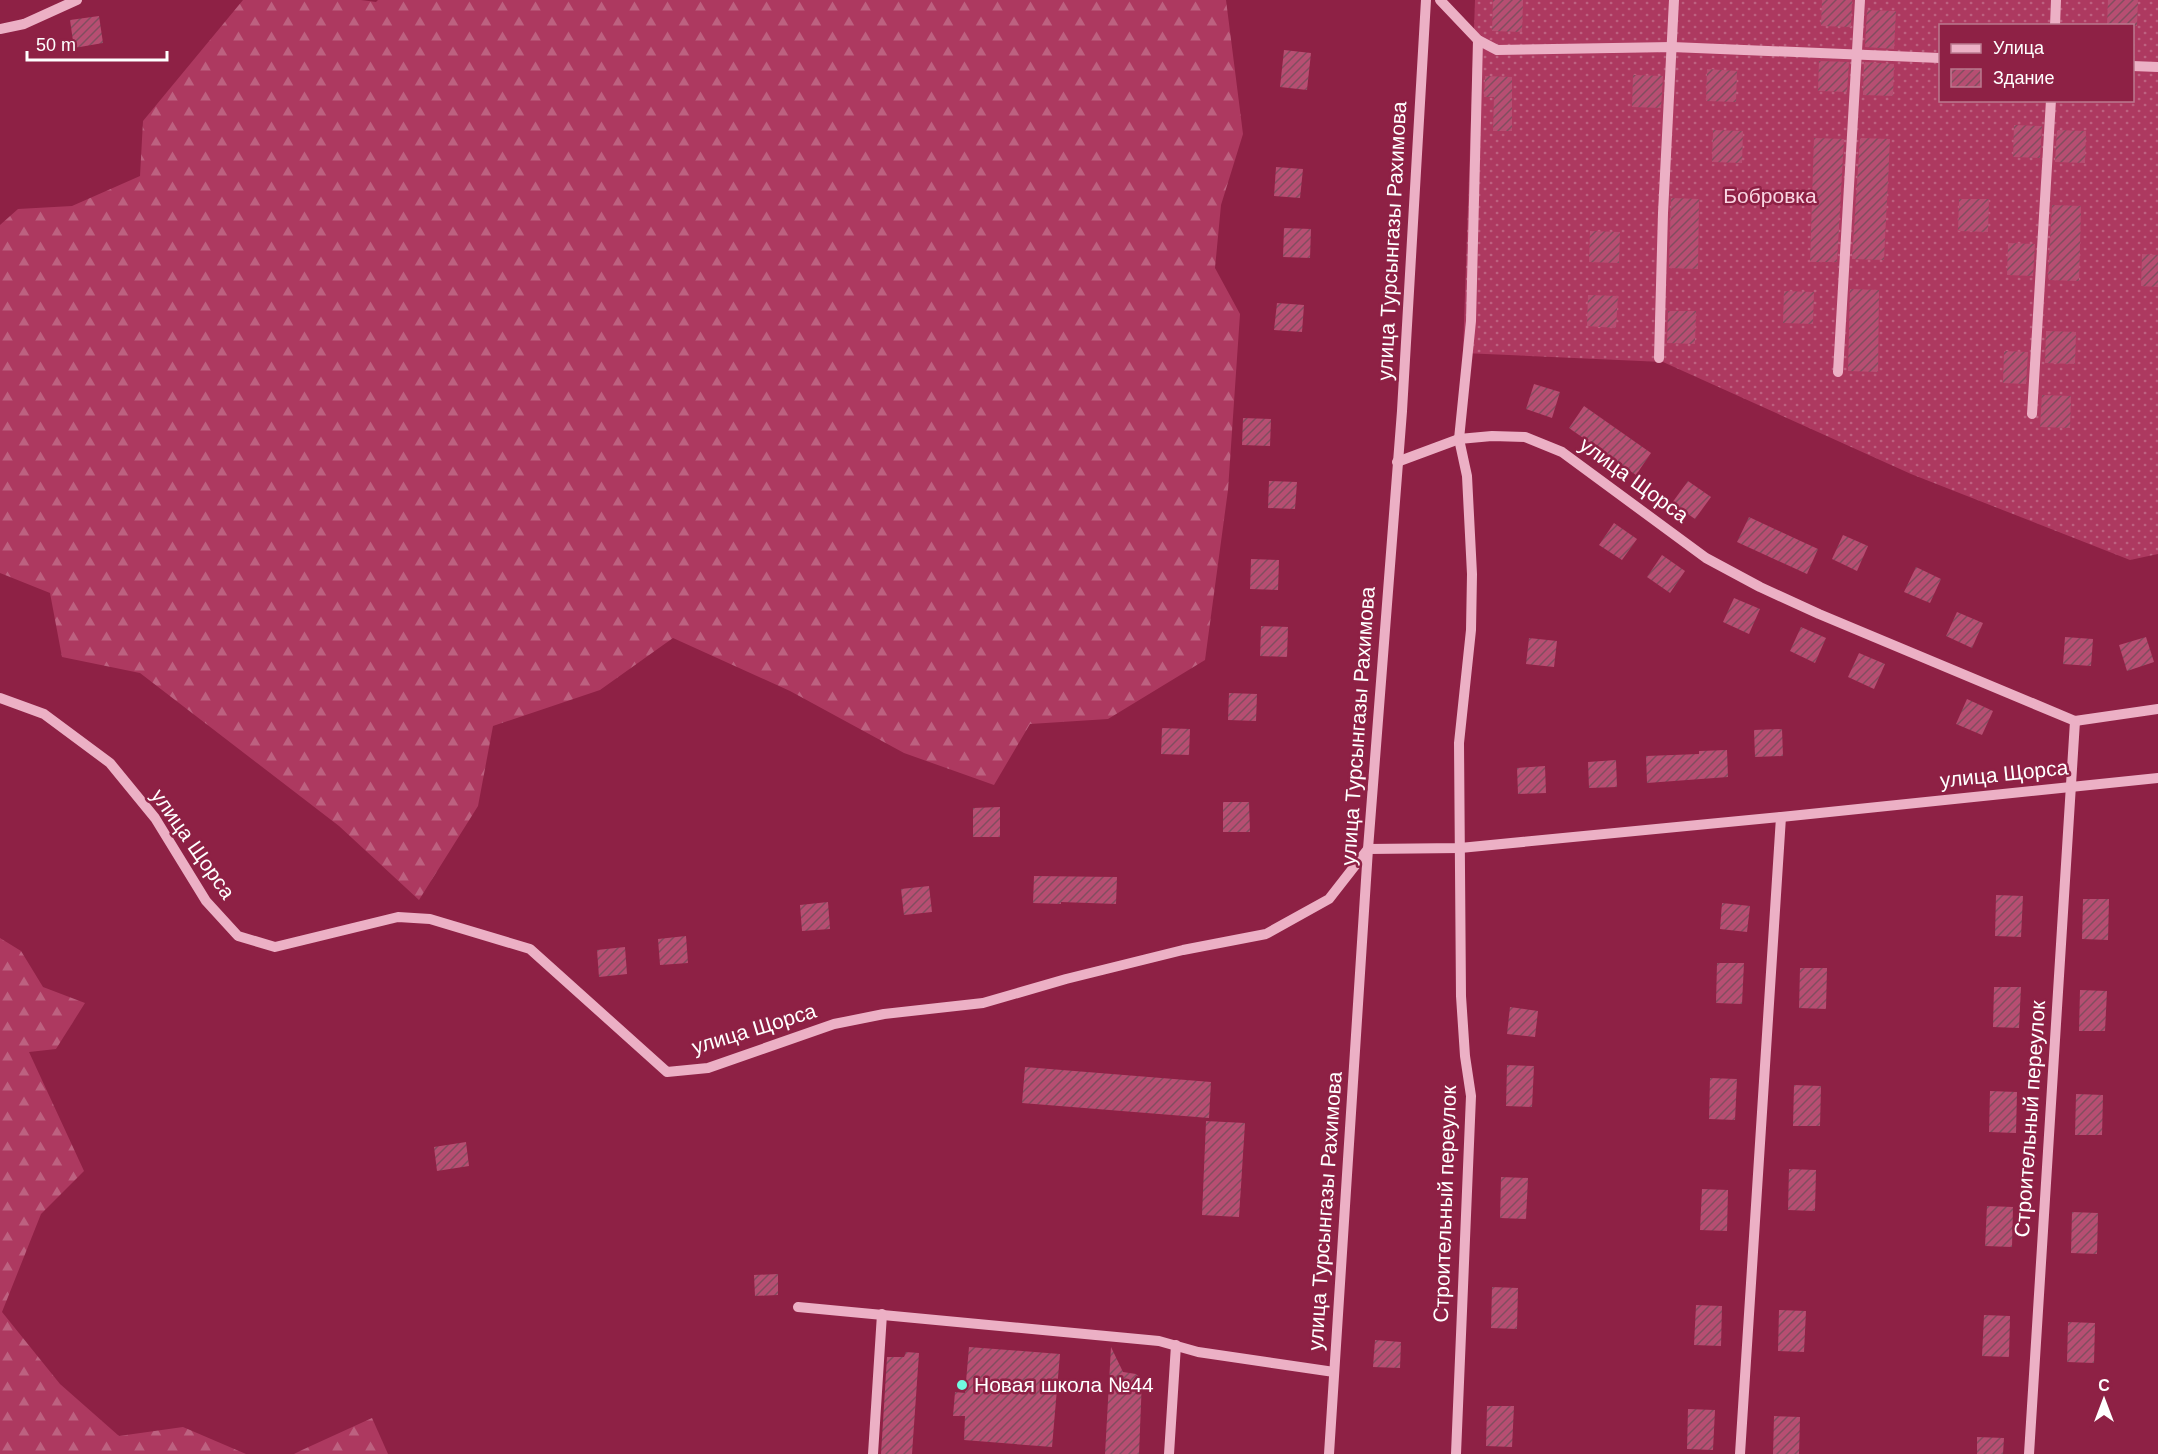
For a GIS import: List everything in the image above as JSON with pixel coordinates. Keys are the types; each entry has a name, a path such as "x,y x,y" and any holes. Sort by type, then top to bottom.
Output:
{"street":[{"path":"0,29 24,24 77,0"},
{"name":"улица Турсынгазы Рахимова","path":"1329,1454 1368,849 1396,462 1402,411 1426,0"},
{"path":"1440,0 1478,40 1497,50 1672,47 1939,58"},
{"path":"1659,358 1663,213 1674,0"},
{"path":"1838,372 1860,0"},
{"path":"2055,24 2056,0"},
{"path":"1460,848 1459,743 1471,630 1472,574 1467,476 1459,439 1471,321 1478,40"},
{"path":"2134,66 2158,67"},
{"path":"2032,414 2051,102"},
{"name":"улица Щорса","path":"1396,462 1459,439 1492,436 1525,438 1562,452 1706,558 1760,587 2075,721"},
{"name":"улица Щорса","path":"0,698 44,714 110,763 154,818 206,901 238,936 275,947 398,917 430,920 530,949 667,1072 708,1068 834,1024 884,1014 983,1003 1066,979 1173,953 1266,934 1329,899 1368,849 1460,848 1781,818 2158,778"},
{"path":"2075,721 2158,709"},
{"name":"Строительный переулок","path":"2029,1454 2075,721"},
{"path":"1740,1454 1781,818"},
{"name":"Строительный переулок","path":"1456,1454 1471,1096 1465,1056 1461,996 1460,848"},
{"path":"798,1307 1159,1341 1198,1352 1334,1372"},
{"path":"873,1454 882,1314"},
{"path":"1169,1454 1176,1345"}],"green space":[{"path":"243,0 376,2 378,0 1226,0 1243,134 1221,205 1215,268 1240,314 1228,490 1205,660 1108,719 1030,724 994,785 904,753 790,691 673,638 600,690 493,726 478,806 419,900 339,826 140,673 62,657 50,593 0,573 0,225 18,209 72,206 140,176 143,121"},
{"name":"Бобровка","path":"1475,0 2158,0 2158,554 2130,560 1911,474 1663,362 1463,353"},
{"path":"0,938 21,951 43,987 85,1003 56,1049 29,1052 84,1171 41,1214 2,1312 60,1384 119,1436 183,1427 246,1454 0,1454"},
{"path":"372,1418 388,1454 294,1454 302,1450"}],"building":[{"path":"1493,0 1523,0 1522,32 1492,31"},
{"path":"1822,0 1852,0 1851,27 1821,26"},
{"path":"2108,0 2138,0 2137,26 2107,24"},
{"path":"1867,10 1896,11 1894,49 1865,47"},
{"path":"99,16 103,43 74,48 70,20"},
{"path":"1284,50 1311,53 1307,90 1280,87"},
{"path":"1819,61 1849,62 1847,92 1818,91"},
{"path":"1864,62 1894,64 1893,96 1863,95"},
{"path":"1707,69 1737,71 1736,102 1706,101"},
{"path":"1633,75 1663,76 1661,108 1632,107"},
{"path":"1485,76 1512,77 1512,131 1493,131 1494,97 1484,97"},
{"path":"2014,125 2042,126 2040,158 2013,157"},
{"path":"1713,130 1743,131 1742,163 1712,162"},
{"path":"2057,130 2086,131 2085,163 2055,162"},
{"path":"1814,138 1844,139 1837,262 1810,262"},
{"path":"1860,138 1890,139 1884,260 1852,259"},
{"path":"1276,167 1303,169 1300,198 1274,196"},
{"path":"1671,198 1699,199 1698,269 1669,268"},
{"path":"1959,199 1989,199 1988,232 1958,231"},
{"path":"2052,205 2081,206 2079,281 2049,280"},
{"path":"1284,228 1311,229 1310,258 1283,257"},
{"path":"1590,231 1620,232 1619,263 1589,262"},
{"path":"2008,243 2035,244 2033,276 2007,275"},
{"path":"2142,254 2158,255 2158,287 2141,286"},
{"path":"1850,289 1879,290 1878,372 1848,371"},
{"path":"1784,291 1814,292 1813,324 1783,323"},
{"path":"1588,295 1618,296 1616,328 1587,326"},
{"path":"1277,303 1304,305 1302,332 1274,330"},
{"path":"1668,311 1696,311 1695,344 1667,343"},
{"path":"2046,331 2076,332 2075,364 2045,363"},
{"path":"2004,351 2028,352 2026,384 2003,383"},
{"path":"1534,384 1560,392 1552,418 1526,409"},
{"path":"2042,395 2071,396 2070,428 2040,427"},
{"path":"1584,406 1651,453 1636,475 1569,428"},
{"path":"1243,418 1271,419 1270,446 1242,445"},
{"path":"1269,481 1297,482 1295,509 1268,508"},
{"path":"1688,481 1711,497 1695,519 1672,503"},
{"path":"1749,517 1818,549 1807,574 1737,542"},
{"path":"1614,523 1637,539 1622,560 1599,545"},
{"path":"1843,535 1868,546 1857,571 1832,559"},
{"path":"1662,555 1685,571 1670,593 1647,577"},
{"path":"1251,559 1279,560 1278,590 1250,589"},
{"path":"1916,567 1941,579 1930,603 1904,592"},
{"path":"1734,598 1760,609 1749,634 1723,622"},
{"path":"1957,612 1983,623 1972,648 1946,636"},
{"path":"1261,626 1288,627 1287,657 1260,656"},
{"path":"1801,627 1826,638 1815,663 1790,651"},
{"path":"2065,637 2093,639 2091,666 2063,664"},
{"path":"2146,637 2154,662 2127,671 2119,645"},
{"path":"1529,638 1557,641 1554,667 1526,664"},
{"path":"1859,653 1885,664 1874,689 1848,677"},
{"path":"1229,693 1257,694 1256,721 1228,720"},
{"path":"1967,699 1993,711 1982,735 1956,724"},
{"path":"1162,728 1190,729 1189,755 1161,754"},
{"path":"1782,729 1783,756 1755,757 1754,730"},
{"path":"1727,750 1728,777 1647,783 1646,756 1699,754 1699,751"},
{"path":"1616,760 1617,787 1589,788 1588,762"},
{"path":"1545,766 1546,793 1518,794 1517,768"},
{"path":"1223,802 1249,802 1250,832 1223,832"},
{"path":"1000,807 1000,837 973,837 973,808"},
{"path":"1034,876 1117,877 1116,904 1033,903"},
{"path":"929,886 932,912 904,915 901,889"},
{"path":"1996,895 2023,896 2021,937 1995,936"},
{"path":"2083,899 2109,899 2108,940 2082,939"},
{"path":"828,902 830,929 802,931 800,905"},
{"path":"1722,903 1750,906 1747,932 1720,929"},
{"path":"686,936 688,963 660,965 658,939"},
{"path":"625,947 627,974 599,977 597,950"},
{"path":"1717,963 1744,963 1742,1004 1716,1003"},
{"path":"1800,968 1827,968 1826,1009 1799,1008"},
{"path":"1994,987 2021,987 2019,1028 1993,1027"},
{"path":"2080,990 2107,991 2105,1031 2079,1031"},
{"path":"1510,1007 1538,1011 1535,1037 1507,1034"},
{"path":"1507,1065 1534,1066 1532,1107 1506,1106"},
{"path":"1025,1067 1211,1082 1209,1118 1022,1103"},
{"path":"1710,1078 1737,1079 1735,1120 1709,1119"},
{"path":"1794,1085 1821,1086 1820,1126 1793,1126"},
{"path":"1990,1091 2017,1092 2016,1133 1989,1132"},
{"path":"2076,1094 2103,1095 2102,1135 2075,1135"},
{"path":"1206,1121 1245,1123 1239,1217 1202,1215"},
{"path":"466,1142 469,1166 437,1171 434,1147"},
{"path":"1789,1169 1816,1170 1815,1211 1788,1210"},
{"path":"1501,1177 1528,1178 1526,1219 1500,1218"},
{"path":"1702,1189 1728,1190 1727,1231 1700,1230"},
{"path":"1987,1206 2013,1207 2012,1247 1985,1246"},
{"path":"2072,1212 2098,1213 2097,1254 2071,1253"},
{"path":"778,1274 778,1295 755,1296 754,1275"},
{"path":"1492,1287 1518,1288 1517,1329 1491,1328"},
{"path":"1696,1305 1722,1306 1721,1346 1694,1345"},
{"path":"1779,1310 1806,1311 1804,1352 1778,1351"},
{"path":"1984,1315 2010,1316 2009,1357 1982,1356"},
{"path":"2068,1322 2095,1323 2094,1363 2067,1362"},
{"path":"1375,1340 1401,1342 1400,1368 1373,1367"},
{"path":"969,1347 1060,1354 1052,1447 964,1440 965,1416 953,1416 955,1392 965,1393"},
{"name":"Новая школа №44","path":"1111,1347 1123,1372 1136,1374 1142,1379 1139,1454 1105,1454"},
{"name":"Новая школа №44","path":"906,1352 919,1353 912,1454 881,1454 887,1357 904,1357"},
{"path":"1487,1406 1514,1406 1512,1447 1486,1446"},
{"path":"1688,1409 1715,1410 1713,1450 1687,1449"},
{"path":"1774,1416 1800,1417 1799,1454 1773,1454"},
{"path":"1977,1437 2004,1438 2003,1454 1977,1454"}],"place":[{"name":"Новая школа №44","path":"962,1385"}]}
